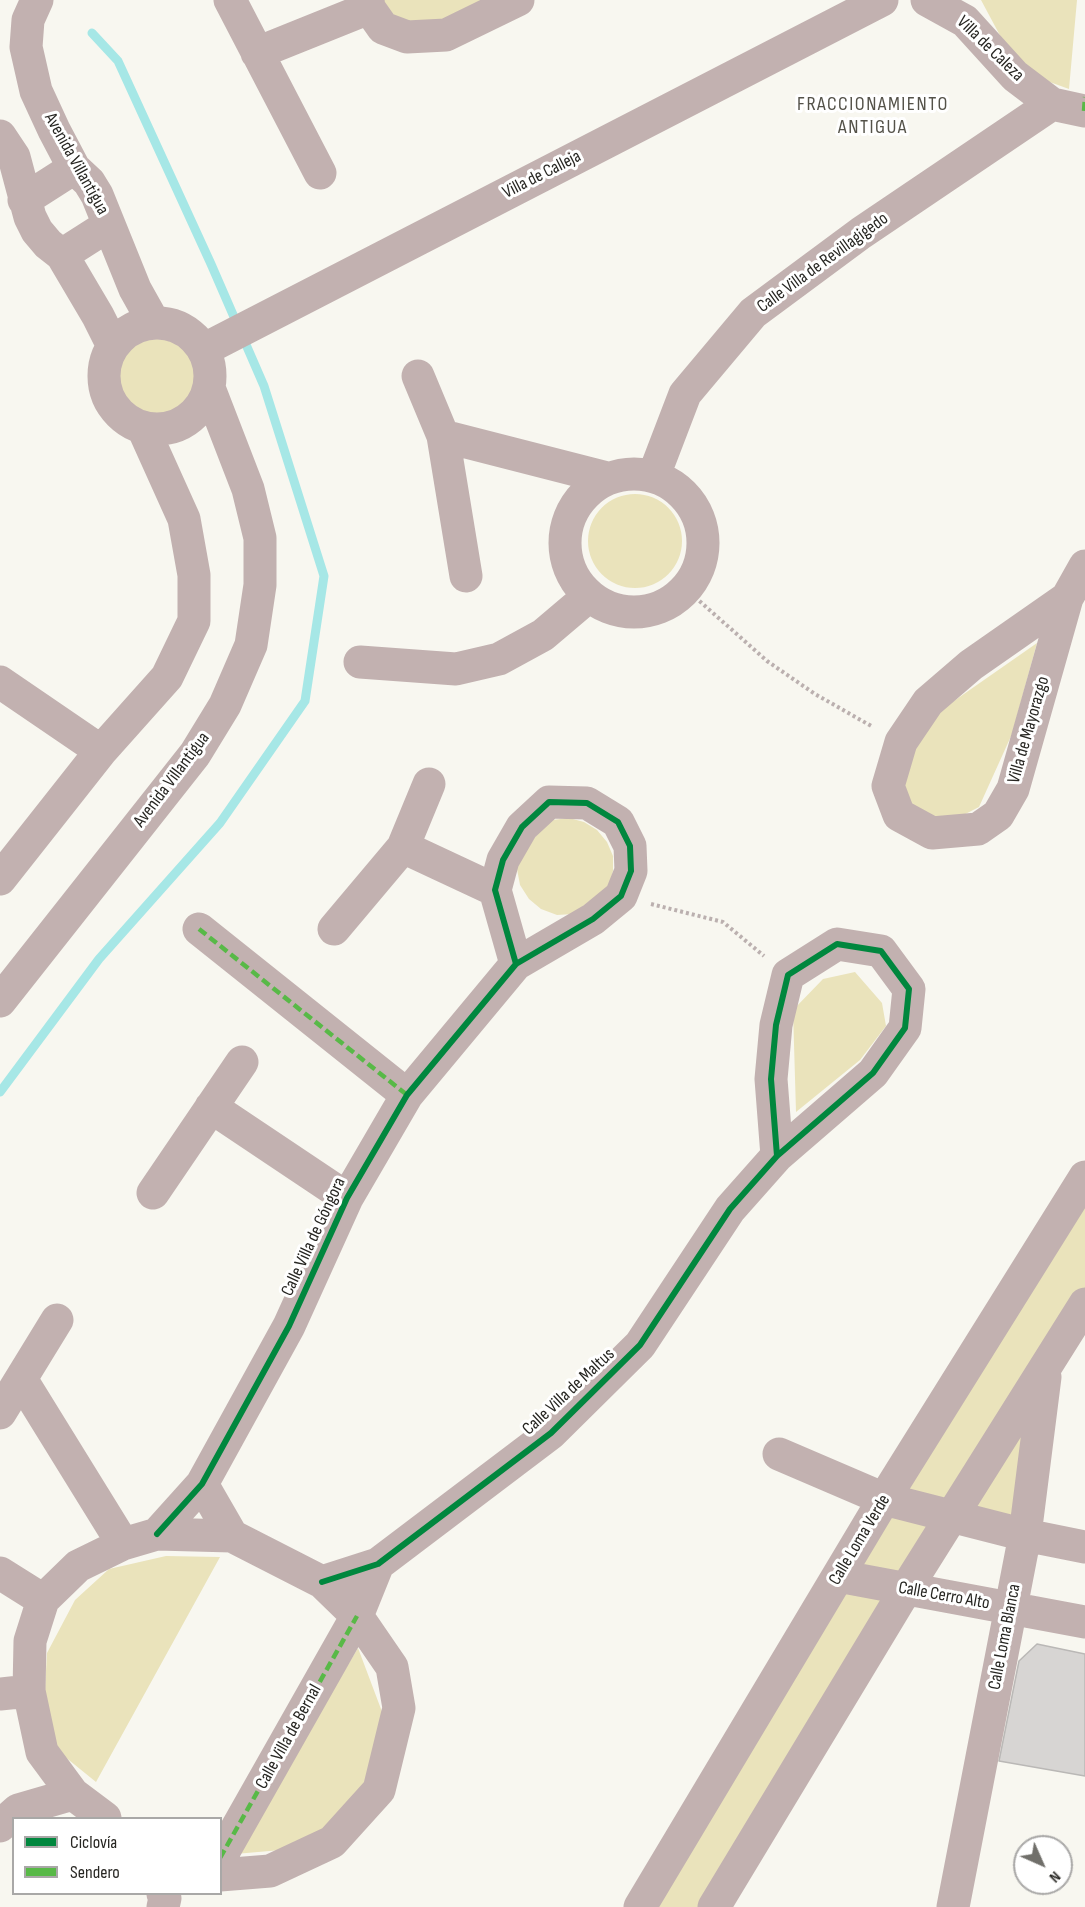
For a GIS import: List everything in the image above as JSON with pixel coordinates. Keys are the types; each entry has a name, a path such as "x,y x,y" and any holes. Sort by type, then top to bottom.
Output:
{"street":[{"name":"Avenida Villantigua","path":"37,0 28,20 26,47 36,91 74,168 89,182 97,195 135,289 154,323"},
{"path":"230,0 320,173"},
{"path":"257,52 368,4 383,28 406,37 446,35 518,0"},
{"name":"Villa de Calleja","path":"212,345 882,0"},
{"name":"Villa de Caleza","path":"927,0 965,21 1015,76 1052,104 1084,107"},
{"name":"Calle Villa de Revillagigedo","path":"654,476 685,394 753,313 861,234 1052,104"},
{"path":"0,136 14,157 24,200 37,231 48,244 63,255 98,316 112,346"},
{"path":"24,200 74,168"},
{"path":"63,255 109,225"},
{"path":"154,323 168,324 212,345 208,362 209,388 204,402 184,422 171,428 157,430 143,428 127,421 115,410 106,395 104,370 112,346 124,334 138,326 154,323"},
{"path":"418,376 443,436 466,576"},
{"name":"Avenida Villantigua","path":"0,1001 195,754 225,705 251,645 260,585 260,538 248,489 209,388"},
{"path":"0,879 101,751 168,677 194,621 194,575 184,519 143,428"},
{"path":"443,436 607,478"},
{"path":"630,472 654,476 674,485 690,501 700,520 704,543 700,565 686,589 674,600 653,610 631,613 609,608 589,596 574,578 565,556 565,532 573,510 587,491 607,478 630,472"},
{"name":"Villa de Mayorazgo","path":"1067,598 971,665 928,702 901,742 888,786 899,815 932,833 978,829 998,815 1013,789 1067,598 1085,566"},
{"path":"360,662 456,669 500,659 543,635 589,596"},
{"path":"0,682 101,751"},
{"path":"334,929 403,847 429,784"},
{"name":"Calle Villa de Góngora","path":"157,1534 202,1484 289,1326 346,1198 407,1095 516,964 593,920 621,896 632,871 630,846 618,822 587,803 549,802 522,827 503,860 495,890"},
{"path":"403,847 495,890 516,964"},
{"path":"199,929 407,1095"},
{"name":"Calle Villa de Maltus","path":"322,1582 378,1564 551,1433 640,1345 730,1209 777,1156 873,1073 905,1028 909,989 881,951 837,944 788,975"},
{"path":"777,1156 771,1079 776,1025 788,975"},
{"path":"153,1193 242,1062"},
{"path":"211,1107 346,1198"},
{"name":"Calle Loma Verde","path":"640,1907 884,1499 1085,1177"},
{"path":"714,1907 906,1589 1085,1304"},
{"path":"0,1413 57,1320"},
{"name":"Calle Loma Blanca","path":"953,1907 1025,1535 1046,1365"},
{"path":"21,1379 123,1544"},
{"path":"779,1454 884,1499 1025,1535 1085,1547"},
{"path":"202,1484 232,1536"},
{"path":"104,1817 73,1794 42,1752 14,1692 43,1600 78,1566 123,1544 157,1534 232,1536 322,1582 357,1616 392,1666 399,1708 379,1790 332,1842 270,1871 222,1875"},
{"path":"357,1616 378,1564"},
{"path":"0,1574 43,1600"},
{"name":"Calle Cerro Alto","path":"838,1576 1085,1622"},
{"name":"Calle Villa de Bernal","path":"222,1854 357,1616"},
{"path":"9,1818 42,1752"},
{"path":"9,1818 73,1794"}],"path":[{"path":"686,589 767,661 815,694 901,742"},
{"path":"621,896 723,922 788,975"}],"shaded area":[{"path":"381,0 489,0 440,27 397,20"},
{"path":"981,0 1077,0 1069,89 1036,77 1004,43"},
{"path":"157,339 172,342 184,351 193,363 196,378 193,393 184,405 172,414 157,417 142,414 130,405 121,393 118,378 121,363 130,351 142,342"},
{"path":"635,494 653,498 668,508 678,523 682,541 678,559 668,574 653,584 635,588 617,584 602,574 592,559 588,541 592,523 602,508 617,498"},
{"path":"1037,643 1012,734 979,807 944,825 920,815 901,796 914,747 941,710"},
{"path":"569,818 584,822 597,830 607,842 613,856 613,871 609,886 573,914 557,915 541,909 529,899 520,885 517,869 519,853 552,820"},
{"path":"855,972 882,1003 886,1026 860,1060 796,1112 793,1010 823,979"},
{"path":"1085,1176 1085,1307 1046,1370 1025,1535 952,1517 714,1907 640,1907"},
{"path":"166,1556 220,1557 96,1782 59,1752 44,1707 47,1653 75,1600 109,1569"},
{"path":"358,1648 384,1717 367,1787 323,1834 281,1850 235,1854"}],"building":[{"path":"1037,1644 1085,1654 1085,1776 999,1761 1019,1661"}],"waterway":[{"path":"0,1092 99,959 220,823 305,701 324,576 264,386 118,61 92,33"}],"marked path":[{"path":"1084,111 1085,97"},
{"path":"199,929 407,1095"},
{"path":"222,1854 357,1616"}],"cycle path":[{"path":"157,1534 202,1484 289,1326 347,1198 407,1095 516,964 593,919 621,896 631,871 630,846 618,822 587,803 549,802 522,827 503,860 495,890 516,964"},
{"path":"322,1582 378,1564 551,1433 640,1345 730,1209 777,1156 873,1073 905,1028 909,989 881,951 837,944 788,975 776,1025 771,1079 777,1156"}],"district":[{"name":"FRACCIONAMIENTO ANTIGUA","path":"873,116"}]}
